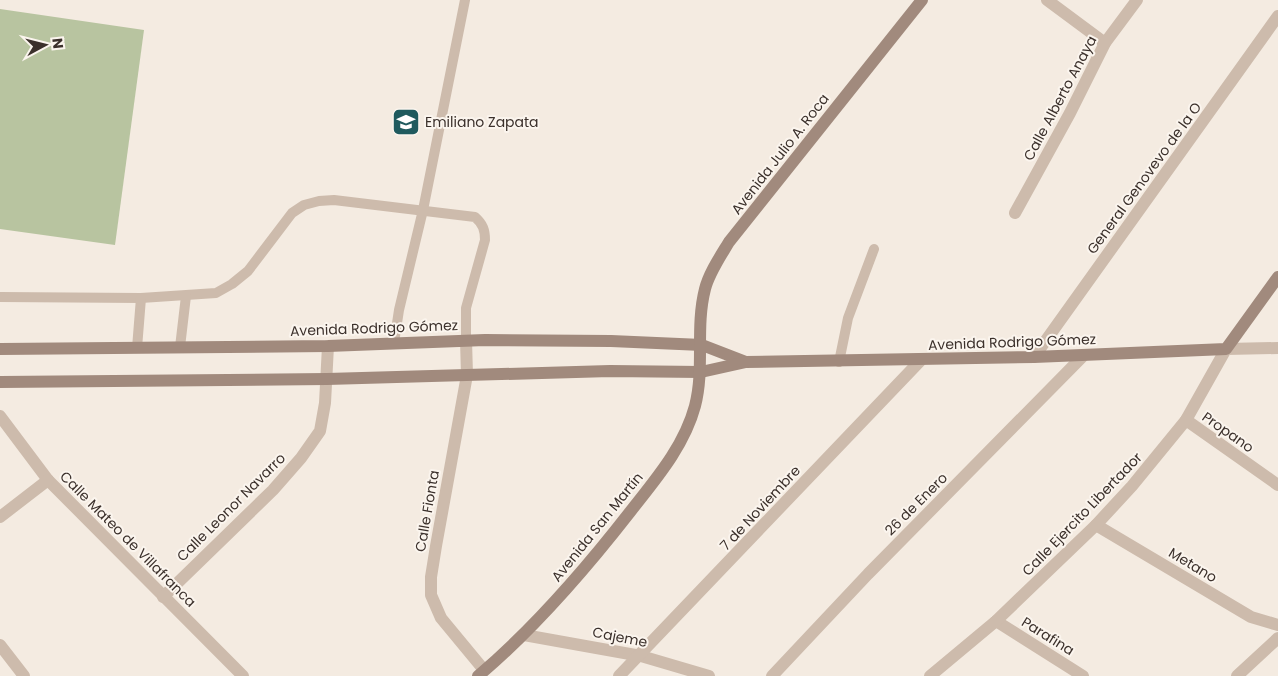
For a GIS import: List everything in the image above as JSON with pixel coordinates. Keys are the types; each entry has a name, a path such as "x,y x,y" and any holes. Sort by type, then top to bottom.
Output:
{"street":[{"name":"Avenida Julio A. Roca","path":"701,372 702,310 705,288 729,242 922,0"},
{"path":"1047,0 1105,43"},
{"name":"Calle Alberto Anaya","path":"1015,212 1070,113 1105,43 1137,0"},
{"name":"General Genovevo de la O","path":"1034,357 1278,16"},
{"path":"1226,349 1278,277"},
{"name":"Avenida Rodrigo Gómez","path":"0,349 328,346 466,340 630,342 702,345 746,362"},
{"name":"Calle Fionta","path":"466,340 467,375 434,562 431,595 441,618 481,673"},
{"name":"Calle Leonor Navarro","path":"163,597 273,490 301,458 320,431 327,379 328,346"},
{"name":"Avenida Rodrigo Gómez","path":"0,382 327,379 600,371 701,372 746,362 839,362 1083,356 1278,348"},
{"name":"Calle Ejercito Libertador","path":"930,676 996,621 1096,525 1158,457 1186,420 1226,349"},
{"name":"26 de Enero","path":"772,676 868,574 1083,356"},
{"name":"7 de Noviembre","path":"619,676 641,656 921,360"},
{"name":"Avenida San Martín","path":"481,673 524,635 597,555 665,467 684,434 695,406 701,372"},
{"name":"Calle Mateo de Villafranca","path":"0,416 48,480 238,674"},
{"name":"Propano","path":"1186,420 1278,485"},
{"path":"0,517 48,480"},
{"name":"Metano","path":"1096,525 1251,617 1278,625"},
{"name":"Parafina","path":"996,621 1083,676"},
{"name":"Cajeme","path":"524,635 641,656 709,676"},
{"path":"1237,676 1278,638"},
{"path":"0,645 24,676"}],"lane":[{"path":"394,343 399,310 423,210 465,0"},
{"path":"0,297 140,298 186,296 216,292 232,284 248,271 292,213 304,205 334,200 475,217 482,222 485,240 466,308 466,340"},
{"path":"839,362 848,318 874,249"},
{"path":"180,347 186,296"},
{"path":"137,348 140,298"}],"green space":[{"path":"0,9 144,30 115,245 0,229"}],"place":[{"name":"Emiliano Zapata","path":"406,122"}]}
